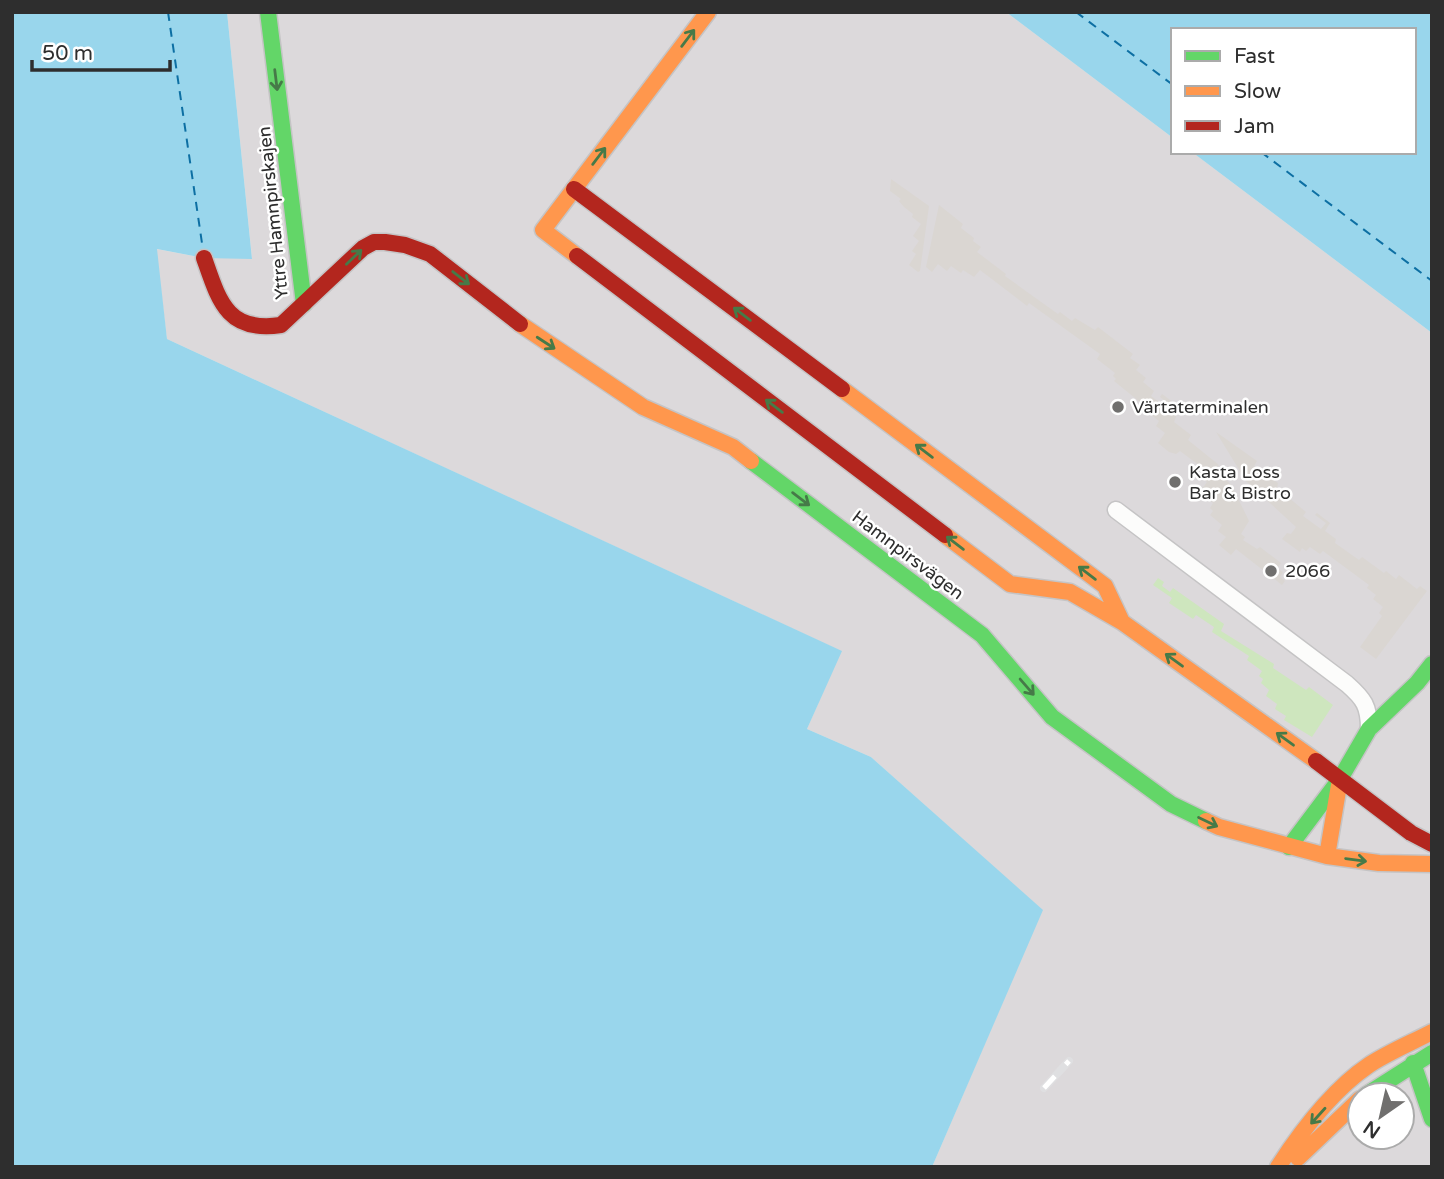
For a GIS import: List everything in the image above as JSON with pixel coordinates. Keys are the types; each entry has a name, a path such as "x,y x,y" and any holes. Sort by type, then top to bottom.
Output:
{"main road":[{"name":"Yttre Hamnpirskajen","path":"204,258 219,300 233,317 245,325 268,328 281,325 304,304 268,12"},
{"path":"708,12 543,230 1010,584 1070,592 1122,622 1412,833 1432,844"},
{"path":"574,189 1105,586 1122,622"},
{"name":"Hamnpirsvägen","path":"304,304 363,248 374,242 405,245 430,254 535,336 643,407 733,447 982,635 1052,717 1171,804 1219,827 1327,856 1379,863 1432,864"},
{"path":"1289,847 1340,779 1369,729 1417,683 1432,664"},
{"path":"1327,856 1340,779"},
{"path":"1279,1167 1288,1151 1317,1117 1361,1071 1432,1032"},
{"path":"1409,1044 1432,1119"},
{"path":"1387,1081 1432,1053"},
{"path":"1289,1167 1346,1113"}],"street":[{"path":"1116,510 1347,684 1362,697 1369,713 1369,729"}],"shaded area":[{"path":"227,12 1006,12 1171,136 1171,154 1195,154 1432,333 1432,1167 932,1167 1042,910 871,757 807,729 841,651 167,339 156,249 204,258 252,258"},
{"path":"891,179 929,206 918,272 909,265 916,254 912,251 919,241 913,236 921,224 899,201 901,199 890,191"},
{"path":"939,205 963,224 961,228 981,247 977,252 1006,274 1005,276 1058,314 1060,312 1072,321 1075,318 1095,330 1098,327 1133,354 1130,358 1140,365 1136,370 1146,378 1143,382 1154,391 1151,396 1167,408 1170,405 1160,397 1162,394 1177,405 1172,410 1177,414 1174,422 1191,435 1188,440 1219,465 1216,469 1232,486 1249,521 1241,534 1245,537 1243,540 1257,549 1260,547 1281,563 1277,568 1283,572 1280,577 1285,581 1282,585 1236,549 1231,555 1219,545 1226,537 1218,531 1222,525 1210,515 1213,503 1204,495 1206,492 1202,489 1207,482 1199,476 1204,469 1180,451 1176,454 1169,452 1158,443 1165,433 1156,426 1159,421 1150,414 1151,411 1114,381 1115,373 1097,359 1100,354 1029,303 1027,306 980,270 974,277 951,266 947,271 938,264 932,272 926,267"},
{"path":"1216,432 1257,461 1254,466 1278,483 1277,488 1306,512 1303,516 1321,529 1326,523 1315,515 1317,513 1330,523 1325,531 1336,539 1335,543 1359,560 1362,557 1384,573 1386,571 1396,579 1399,575 1417,589 1420,586 1427,591 1376,659 1360,647 1382,616 1379,613 1383,607 1373,599 1376,595 1367,588 1369,585 1323,551 1320,554 1310,547 1306,551 1302,548 1300,552 1282,539 1296,527 1246,481"}],"green space":[{"path":"1158,578 1164,582 1162,586 1170,592 1173,588 1224,624 1221,631 1274,664 1273,668 1306,690 1309,687 1333,705 1312,737 1284,720 1286,716 1275,709 1277,704 1266,696 1269,690 1261,683 1263,679 1259,676 1262,671 1247,660 1249,656 1212,632 1214,627 1196,615 1193,619 1169,603 1172,598 1153,585"}],"water":[{"path":"12,12 227,12 252,259 204,258 157,249 167,339 842,651 807,729 871,757 1043,910 932,1167 12,1167"},
{"path":"1006,12 1432,12 1432,333 1195,154 1416,154 1416,28 1171,28 1171,136"}],"ferry route":[{"path":"168,12 203,250"},
{"path":"1076,12 1171,83"},
{"path":"1264,154 1432,281"}],"railway":[{"path":"1044,1088 1069,1061"}],"traffic: fast":[{"path":"268,12 304,304"},
{"path":"751,461 982,635 1052,717 1171,804 1206,821"},
{"path":"1289,847 1340,779 1369,729 1417,683 1432,664"},
{"path":"1388,1081 1432,1053"},
{"path":"1413,1063 1432,1119"}],"traffic: slow":[{"path":"577,256 543,230 708,12"},
{"path":"520,324 643,407 733,447 751,461"},
{"path":"842,389 1105,586 1122,622"},
{"path":"945,535 1010,584 1070,592 1122,622 1316,761"},
{"path":"1327,856 1339,785"},
{"path":"1206,821 1219,827 1327,856 1379,863 1432,864"},
{"path":"1278,1167 1308,1125 1355,1075 1377,1060 1432,1032"},
{"path":"1298,1158 1346,1112"}],"traffic: jam":[{"path":"574,189 842,389"},
{"path":"204,258 215,288 228,311 248,324 281,325 363,248 374,242 405,245 430,254 520,324"},
{"path":"577,256 945,535"},
{"path":"1316,761 1411,833 1432,844"}],"place":[{"name":"Värtaterminalen","path":"1118,407"},
{"name":"Kasta Loss Bar & Bistro","path":"1175,482"},
{"name":"2066","path":"1271,571"}]}
